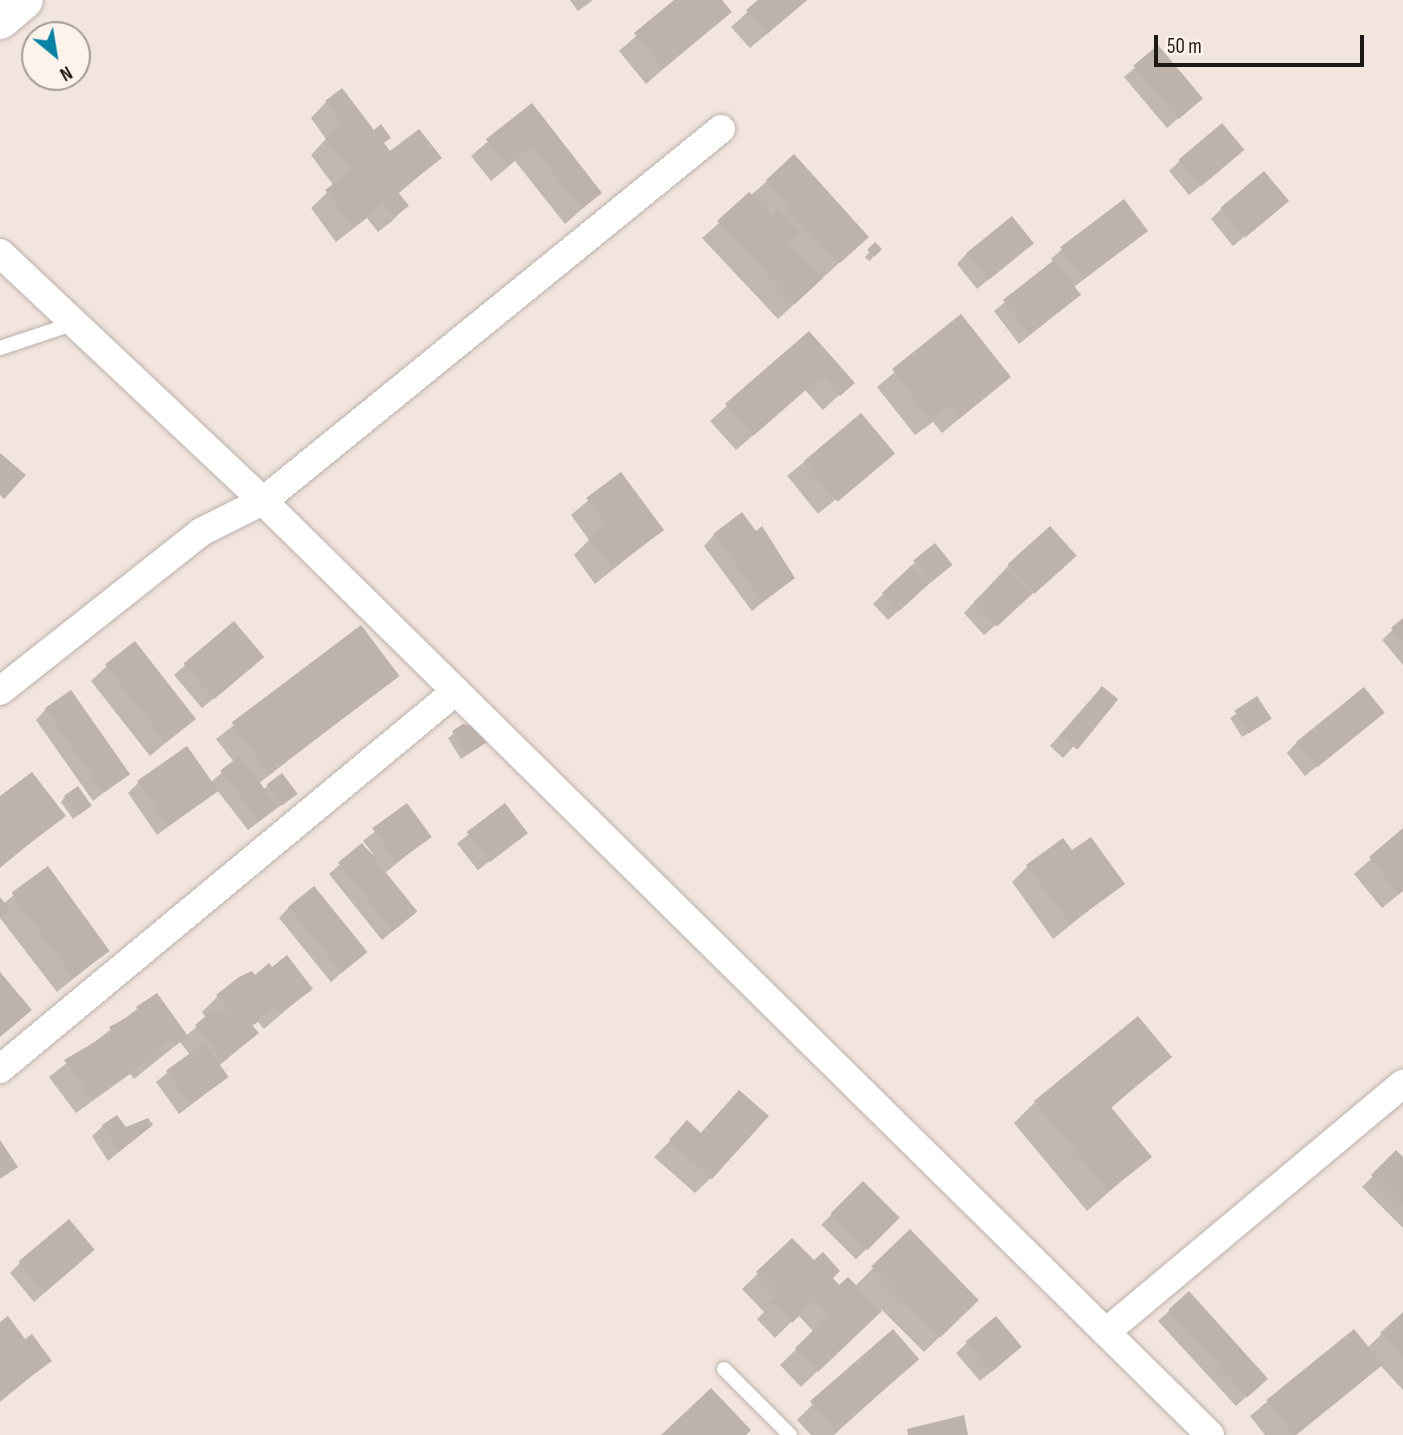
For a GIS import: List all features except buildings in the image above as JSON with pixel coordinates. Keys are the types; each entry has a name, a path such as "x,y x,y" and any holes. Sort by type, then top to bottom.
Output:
{"street":[{"path":"0,20 24,0"},
{"path":"0,691 201,532 263,501 721,128"},
{"path":"0,253 263,501 1106,1332 1198,1431"},
{"path":"0,1069 456,691"},
{"path":"1106,1332 1403,1084"}],"lane":[{"path":"0,348 76,323"},
{"path":"724,1369 790,1435"}]}
